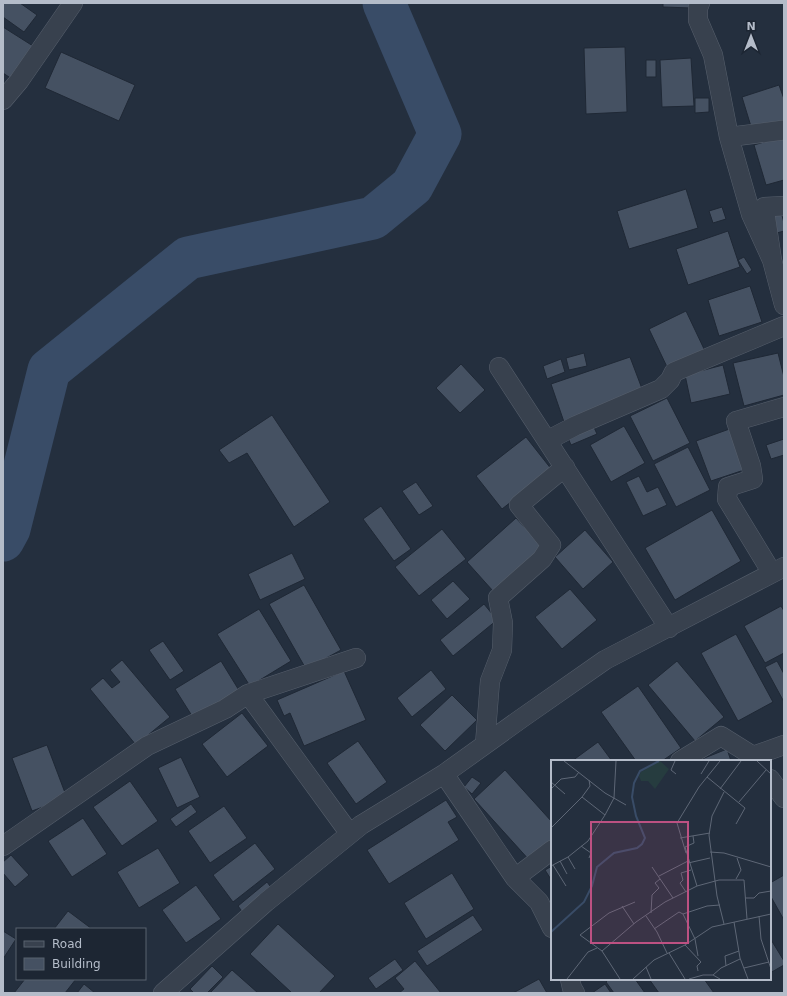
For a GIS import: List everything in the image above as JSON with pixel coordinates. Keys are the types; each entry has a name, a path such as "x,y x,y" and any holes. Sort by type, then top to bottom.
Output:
{"street":[{"path":"3,100 19,81 73,3"},
{"path":"699,10 713,55 729,137 751,214 772,260"},
{"path":"729,137 784,130"},
{"path":"784,206 764,207 772,260 784,305"},
{"path":"550,445 554,437 575,426 662,389 670,380 674,372 784,326"},
{"path":"499,367 669,628"},
{"path":"163,993 266,902 361,825 444,774 605,660 778,570 727,499 728,487 753,479 751,466 736,421 784,407"},
{"path":"485,744 490,681 502,650 503,623 498,598 542,560 551,545 519,505 565,467"},
{"path":"3,846 147,746 225,710 248,694 356,658"},
{"path":"248,694 350,834"},
{"path":"682,760 721,736 755,758 784,745"},
{"path":"444,774 515,878 539,902 551,926"},
{"path":"771,780 784,798"},
{"path":"515,878 551,851"},
{"path":"570,980 575,993"}],"building":[{"path":"3,3 20,3 37,15 24,32 3,17"},
{"path":"663,3 692,3 692,8 663,7"},
{"path":"3,27 33,46 12,79 3,73"},
{"path":"625,47 627,112 586,114 584,48"},
{"path":"61,52 135,85 119,121 45,88"},
{"path":"691,58 694,106 662,107 660,60"},
{"path":"646,60 656,60 656,77 646,77"},
{"path":"779,85 784,99 784,123 753,133 742,97"},
{"path":"695,98 709,98 709,112 695,113"},
{"path":"784,136 784,180 766,185 754,145"},
{"path":"686,189 698,228 629,249 617,211"},
{"path":"722,207 726,219 713,223 709,211"},
{"path":"781,212 784,223 784,231 773,234 770,215"},
{"path":"728,231 740,267 688,285 676,249"},
{"path":"744,257 752,270 747,274 738,260"},
{"path":"750,286 762,322 719,336 708,300"},
{"path":"686,311 705,351 668,369 649,329"},
{"path":"584,353 587,366 569,370 566,358"},
{"path":"778,353 784,377 784,395 744,406 733,363"},
{"path":"630,357 644,394 564,422 551,384"},
{"path":"561,359 565,372 547,379 543,366"},
{"path":"461,364 485,390 460,413 436,388"},
{"path":"723,365 730,394 691,403 685,375"},
{"path":"667,398 690,443 653,461 630,416"},
{"path":"272,415 330,502 294,527 247,453 229,463 219,450"},
{"path":"592,423 597,434 571,445 566,433"},
{"path":"624,426 645,463 611,482 590,445"},
{"path":"735,427 750,468 711,481 696,441"},
{"path":"526,437 552,470 502,509 476,476"},
{"path":"784,439 784,455 771,459 766,445"},
{"path":"688,447 710,490 676,507 654,464"},
{"path":"639,476 647,492 658,487 667,505 643,516 626,482"},
{"path":"416,482 433,506 419,515 402,491"},
{"path":"381,506 411,549 394,561 363,519"},
{"path":"712,510 741,561 675,600 645,548"},
{"path":"516,518 543,547 493,591 467,562"},
{"path":"442,529 466,559 419,596 395,567"},
{"path":"585,530 613,562 583,589 555,557"},
{"path":"292,553 305,579 260,600 248,574"},
{"path":"453,581 470,599 447,619 431,600"},
{"path":"304,585 341,650 306,669 269,604"},
{"path":"570,589 597,620 562,649 535,617"},
{"path":"484,604 497,620 453,656 440,640"},
{"path":"781,606 784,611 784,653 765,663 744,626"},
{"path":"259,609 291,661 250,686 217,634"},
{"path":"736,634 773,702 738,721 701,653"},
{"path":"163,641 184,671 170,680 149,650"},
{"path":"122,660 170,717 136,745 90,689 103,678 112,688 120,682 110,670"},
{"path":"221,661 240,692 194,719 175,689"},
{"path":"677,661 724,717 695,741 648,685"},
{"path":"777,661 784,674 784,702 765,667"},
{"path":"431,670 446,689 412,717 397,698"},
{"path":"344,671 366,720 304,746 290,713 284,716 277,700"},
{"path":"638,686 681,748 663,760 635,760 601,712"},
{"path":"452,695 477,720 445,751 420,725"},
{"path":"242,713 268,746 227,777 202,744"},
{"path":"358,741 387,782 356,804 327,763"},
{"path":"598,742 611,760 573,760"},
{"path":"47,745 67,798 32,811 12,758"},
{"path":"727,749 731,760 700,760"},
{"path":"181,757 200,797 177,808 158,768"},
{"path":"505,770 551,821 551,844 531,862 474,799"},
{"path":"472,777 481,783 472,794 464,787"},
{"path":"130,781 158,821 122,846 93,807"},
{"path":"446,800 457,817 448,822 459,840 389,884 367,850"},
{"path":"191,804 197,812 176,827 170,819"},
{"path":"224,806 247,838 210,863 188,831"},
{"path":"83,818 107,854 72,877 48,841"},
{"path":"255,843 275,869 233,902 213,875"},
{"path":"158,848 180,883 139,908 117,872"},
{"path":"11,855 29,875 15,887 3,873 3,862"},
{"path":"551,867 551,879 545,870"},
{"path":"452,873 474,909 426,939 404,903"},
{"path":"784,875 784,920 771,897 771,882"},
{"path":"267,882 273,890 244,914 238,906"},
{"path":"196,885 221,919 186,943 162,910"},
{"path":"68,911 91,928 55,928"},
{"path":"473,915 483,930 427,966 417,951"},
{"path":"278,924 335,976 319,993 292,993 250,954"},
{"path":"3,931 16,939 3,959"},
{"path":"771,940 784,961 784,965 771,972"},
{"path":"395,959 403,970 376,989 368,978"},
{"path":"415,961 441,993 399,993 404,989 395,978"},
{"path":"212,966 223,977 207,993 194,993 190,989"},
{"path":"232,970 258,993 210,993"},
{"path":"539,979 547,993 513,993"},
{"path":"24,980 75,980 65,993 14,993"},
{"path":"608,980 636,980 645,993 614,993 606,982"},
{"path":"650,980 705,980 714,993 659,993"},
{"path":"84,984 95,993 77,993"},
{"path":"605,984 611,993 592,993"}],"waterway":[{"path":"3,540 9,529 49,370 188,258 373,218 412,186 440,134 384,3"}]}
